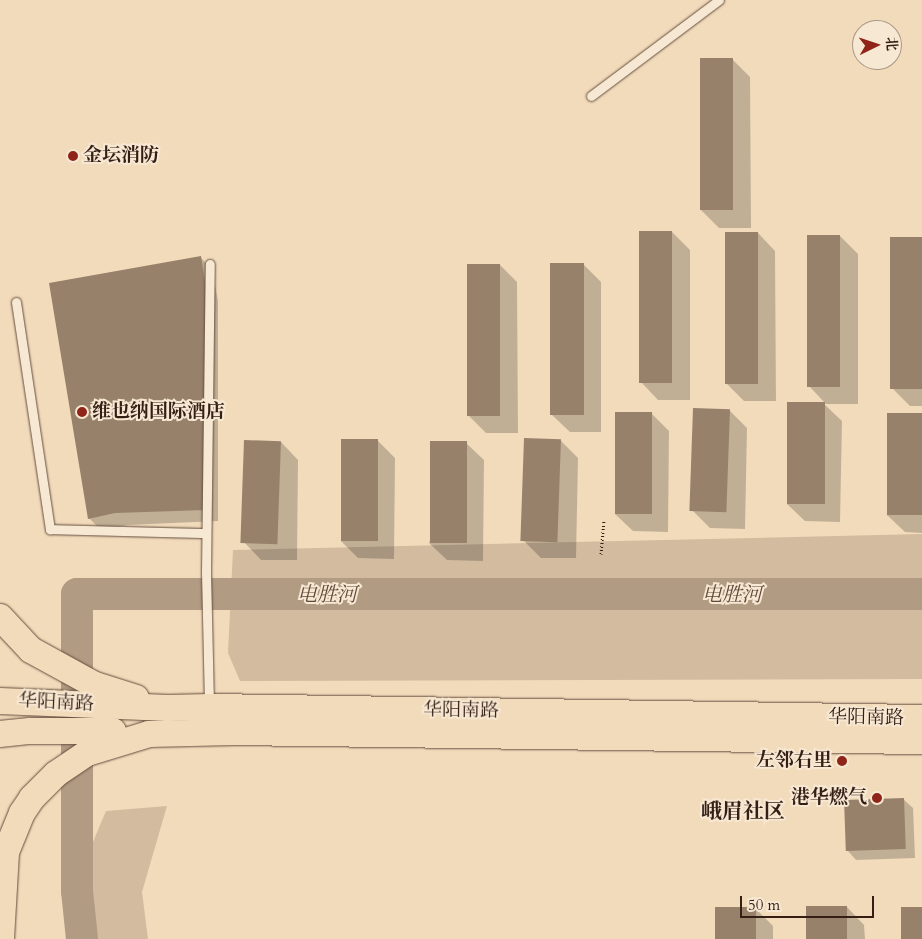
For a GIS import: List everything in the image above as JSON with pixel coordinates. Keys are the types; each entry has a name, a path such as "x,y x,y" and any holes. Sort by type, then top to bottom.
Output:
{"main road":[{"path":"0,617 31,650 94,685 168,708"},
{"name":"华阳南路","path":"0,701 26,700 113,719"},
{"name":"华阳南路","path":"0,734 113,719 168,708 210,707 922,718"},
{"name":"华阳南路","path":"1,939 6,852 22,812 32,798 56,774 87,753 149,734 234,732 922,741"}],"lane":[{"path":"591,96 719,0"},
{"path":"210,264 206,533 210,707"},
{"path":"16,302 50,529 206,533"}],"path":[{"path":"601,554 604,521"}],"shaded area":[{"path":"922,534 922,679 240,681 228,653 233,550"},
{"path":"167,806 142,892 148,939 96,939 90,849 106,811"}],"building":[{"path":"700,58 733,58 733,210 700,210"},
{"path":"639,231 672,231 672,383 639,383"},
{"path":"725,232 758,232 758,384 725,384"},
{"path":"807,235 840,235 840,387 807,387"},
{"path":"890,237 922,237 922,389 890,389"},
{"path":"201,256 206,288 206,510 115,513 88,519 49,283"},
{"path":"550,263 584,263 584,415 550,415"},
{"path":"467,264 500,264 500,416 467,416"},
{"path":"787,402 825,402 825,504 787,504"},
{"path":"693,408 730,409 726,512 689,511"},
{"path":"615,412 652,412 652,514 615,514"},
{"path":"887,413 922,413 922,515 887,515"},
{"path":"524,438 561,439 557,542 520,541"},
{"path":"341,439 378,439 378,541 341,541"},
{"path":"244,440 281,441 277,544 240,543"},
{"path":"430,441 467,441 467,543 430,543"},
{"path":"904,798 906,849 846,851 844,800"},
{"path":"806,906 847,906 847,939 806,939"},
{"path":"715,907 756,907 756,939 715,939"},
{"path":"901,907 922,907 922,939 901,939"}],"waterway":[{"name":"电胜河","path":"82,939 77,891 77,594 922,594"}],"place":[{"name":"金坛消防","path":"73,156"},
{"name":"维也纳国际酒店","path":"82,412"},
{"name":"左邻右里","path":"842,761"},
{"name":"港华燃气","path":"877,798"}],"district":[{"name":"峨眉社区","path":"743,812"}]}
